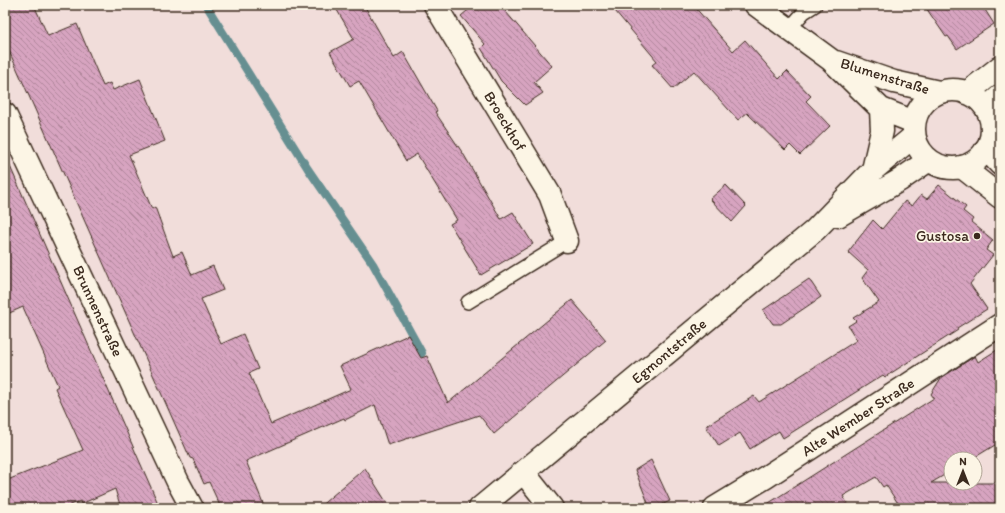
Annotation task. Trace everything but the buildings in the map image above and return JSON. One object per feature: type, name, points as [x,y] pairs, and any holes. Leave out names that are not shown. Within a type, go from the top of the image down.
[{"type":"street","name":"Broeckhof","points":[[435,5],[550,195],[567,241]]},
{"type":"street","name":"Blumenstraße","points":[[756,5],[831,60],[881,109],[914,129]]},
{"type":"street","name":"Blumenstraße","points":[[831,60],[894,82],[938,92]]},
{"type":"street","points":[[967,93],[1000,67]]},
{"type":"street","points":[[953,90],[967,93],[978,99],[993,102],[990,139],[993,157],[976,160],[962,167],[948,167],[935,164],[928,160],[919,149],[914,129],[919,109],[927,99],[938,92],[953,90]]},
{"type":"street","points":[[873,170],[882,131],[881,109]]},
{"type":"street","name":"Brunnenstraße","points":[[5,114],[178,482],[192,508]]},
{"type":"street","name":"Egmontstraße","points":[[480,508],[815,230],[914,129]]},
{"type":"street","name":"Egmontstraße","points":[[815,230],[900,180],[928,160]]},
{"type":"street","points":[[962,167],[1000,197]]},
{"type":"street","name":"Alte Wember Straße","points":[[715,508],[773,473],[1000,325]]},
{"type":"street","points":[[524,473],[552,508]]},
{"type":"lane","points":[[789,29],[804,12],[815,5]]},
{"type":"lane","points":[[468,302],[567,241]]},
{"type":"waterway","points":[[206,5],[308,169],[373,264],[422,353]]},
{"type":"place","name":"Gustosa","points":[[977,236]]}]
